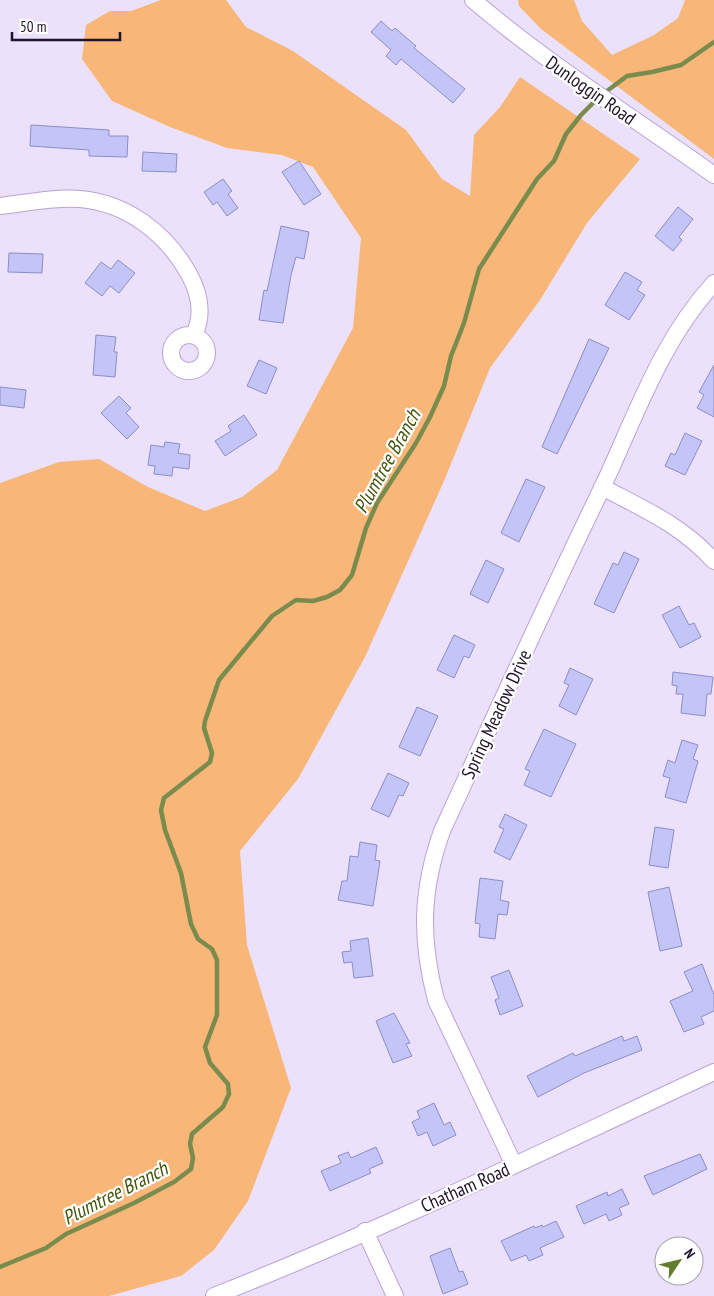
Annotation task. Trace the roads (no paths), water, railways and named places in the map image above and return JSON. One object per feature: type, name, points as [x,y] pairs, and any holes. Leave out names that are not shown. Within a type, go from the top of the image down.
[{"type":"street","name":"Dunloggin Road","points":[[473,0],[506,29],[590,90],[714,174]]},
{"type":"street","points":[[0,206],[79,199],[106,204],[132,214],[154,229],[171,248],[194,283],[201,310],[200,322],[194,335]]},
{"type":"street","name":"Spring Meadow Drive","points":[[514,1165],[436,1000],[429,972],[425,941],[426,886],[431,860],[442,831],[602,488],[656,366],[696,303],[714,283]]},
{"type":"street","points":[[602,488],[672,523],[699,545],[714,561]]},
{"type":"street","name":"Chatham Road","points":[[214,1296],[264,1277],[514,1165],[714,1072]]},
{"type":"street","points":[[365,1231],[395,1296]]},
{"type":"waterway","name":"Plumtree Branch","points":[[603,94],[627,76],[681,65],[714,42]]},
{"type":"waterway","name":"Plumtree Branch","points":[[0,1267],[46,1248],[66,1234],[134,1203],[174,1182],[191,1169],[193,1158],[190,1144],[192,1134],[223,1107],[229,1094],[228,1084],[210,1063],[205,1047],[217,1015],[217,960],[212,949],[198,939],[191,924],[181,873],[165,830],[161,810],[164,798],[210,762],[212,753],[204,728],[219,680],[272,616],[296,600],[313,601],[327,597],[340,590],[352,575],[366,528],[377,503],[416,443],[444,386],[451,356],[464,323],[479,269],[537,179],[554,161],[566,134],[597,99]]}]
